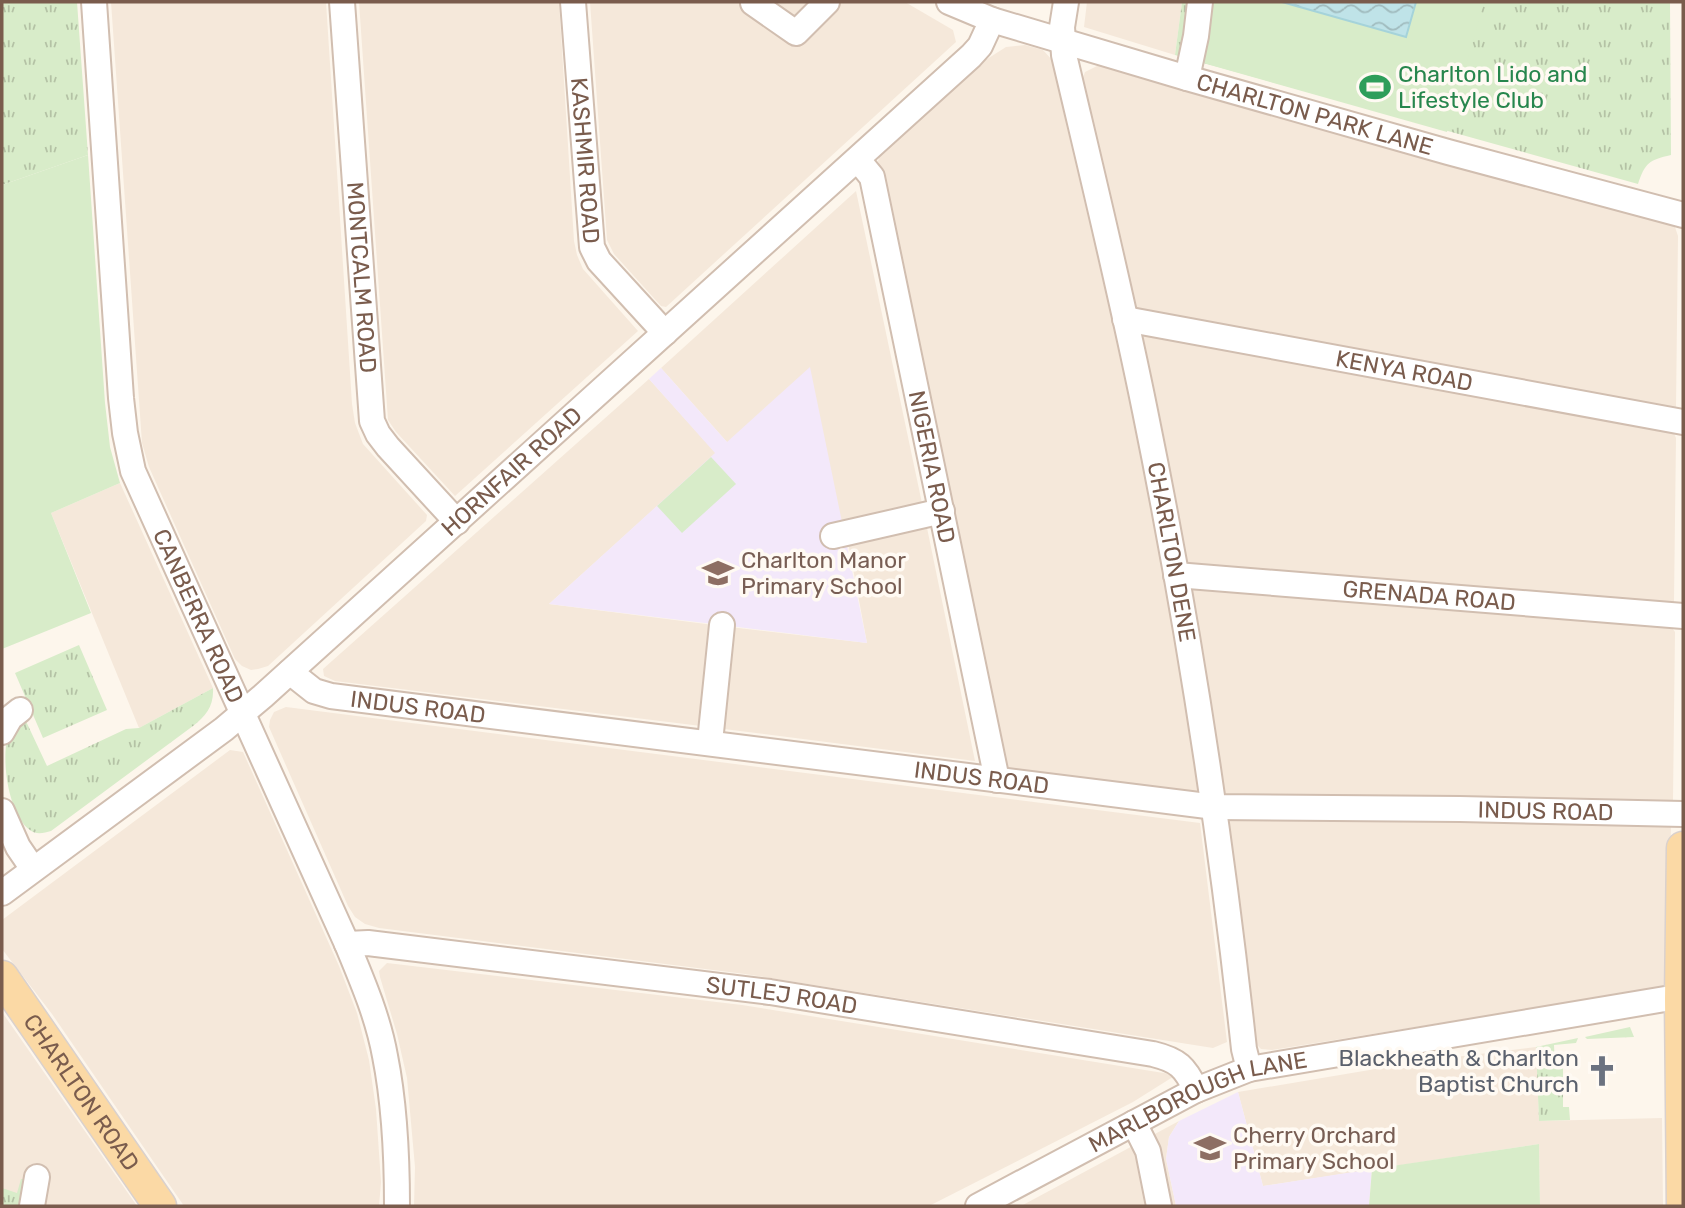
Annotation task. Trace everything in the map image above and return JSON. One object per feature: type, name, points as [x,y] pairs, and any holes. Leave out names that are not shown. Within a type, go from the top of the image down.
[{"type":"main road","points":[[1683,848],[1683,1206]]},
{"type":"main road","name":"CHARLTON ROAD","points":[[2,977],[160,1206]]},
{"type":"street","name":"CANBERRA ROAD","points":[[94,2],[125,433],[133,471],[368,996],[385,1054],[394,1112],[397,1206]]},
{"type":"street","name":"MONTCALM ROAD","points":[[342,2],[372,421],[388,447],[457,522]]},
{"type":"street","name":"KASHMIR ROAD","points":[[573,2],[592,247],[600,261],[665,333]]},
{"type":"street","points":[[753,3],[796,33],[827,2]]},
{"type":"street","name":"CHARLTON PARK LANE","points":[[949,2],[992,20],[1187,78],[1447,152],[1683,215]]},
{"type":"street","name":"CHARLTON DENE","points":[[1066,2],[1062,27],[1064,55],[1125,319],[1176,575],[1228,899],[1244,1049],[1249,1069]]},
{"type":"street","points":[[1187,78],[1200,2]]},
{"type":"street","name":"HORNFAIR ROAD","points":[[2,892],[243,713],[290,672],[971,56],[980,46],[992,20]]},
{"type":"street","name":"NIGERIA ROAD","points":[[858,160],[872,177],[997,780]]},
{"type":"street","name":"KENYA ROAD","points":[[1125,319],[1683,422]]},
{"type":"street","points":[[832,536],[942,511]]},
{"type":"street","name":"GRENADA ROAD","points":[[1176,575],[1683,616]]},
{"type":"street","points":[[710,742],[722,625]]},
{"type":"street","name":"INDUS ROAD","points":[[290,672],[314,691],[331,696],[1214,807],[1683,814]]},
{"type":"street","points":[[2,732],[10,718],[20,710]]},
{"type":"street","points":[[2,811],[18,847],[33,869]]},
{"type":"street","name":"SUTLEJ ROAD","points":[[347,944],[368,943],[770,992],[1153,1054],[1170,1058],[1186,1070],[1196,1090]]},
{"type":"street","name":"MARLBOROUGH LANE","points":[[978,1206],[1196,1090],[1249,1069],[1665,999],[1681,999]]},
{"type":"street","points":[[1134,1123],[1148,1151],[1159,1206]]},
{"type":"street","points":[[32,1206],[37,1177]]},
{"type":"shaded area","points":[[111,2],[326,2],[355,423],[363,444],[427,515],[426,521],[268,666],[258,669],[251,670],[235,659],[149,467],[142,443]]},
{"type":"shaded area","points":[[359,2],[559,2],[577,255],[583,269],[638,331],[455,496],[388,420]]},
{"type":"shaded area","points":[[590,2],[905,2],[953,30],[956,42],[666,307],[661,306],[614,254],[607,240]]},
{"type":"shaded area","points":[[1087,2],[1182,2],[1175,55],[1084,27]]},
{"type":"shaded area","points":[[1025,45],[1043,50],[1053,61],[1100,241],[1175,620],[1200,793],[1005,768],[878,161],[880,155],[984,61],[1006,47]]},
{"type":"shaded area","points":[[1103,65],[1675,227],[1678,236],[1676,408],[1673,410],[1134,308],[1081,83],[1085,72]]},
{"type":"shaded area","points":[[856,191],[923,508],[844,525],[727,442],[661,368]]},
{"type":"shaded area","points":[[1145,334],[1673,431],[1676,438],[1674,602],[1670,605],[1187,565],[1141,337]]},
{"type":"shaded area","name":"Charlton Manor Primary School","points":[[810,367],[867,643],[549,604],[715,453],[649,379],[661,368],[727,442]]},
{"type":"shaded area","points":[[649,379],[716,453],[549,604],[714,625],[701,726],[335,681],[324,676],[323,669]]},
{"type":"shaded area","points":[[120,483],[213,688],[139,728],[51,513]]},
{"type":"shaded area","points":[[926,523],[975,761],[716,728],[730,627],[867,643],[848,542]]},
{"type":"shaded area","points":[[1192,587],[1670,625],[1675,632],[1673,800],[1670,803],[1638,803],[1635,799],[1224,798],[1190,589]]},
{"type":"shaded area","points":[[286,707],[1200,823],[1227,1042],[1213,1048],[745,974],[379,928],[365,924],[355,917],[348,906],[269,727],[274,712]]},
{"type":"shaded area","points":[[230,750],[243,752],[339,966],[357,1013],[369,1060],[376,1109],[381,1182],[379,1206],[184,1206],[52,1014],[2,949],[2,920]]},
{"type":"shaded area","points":[[1228,814],[1671,824],[1668,984],[1660,988],[1272,1050],[1261,1049],[1253,1041],[1226,820]]},
{"type":"shaded area","points":[[387,963],[742,1005],[1176,1075],[1133,1102],[929,1206],[414,1206],[415,1167],[407,1078],[379,971]]},
{"type":"shaded area","points":[[2,1012],[137,1206],[2,1206]]},
{"type":"shaded area","points":[[1536,1047],[1539,1121],[1662,1118],[1663,1206],[1540,1206],[1539,1144],[1263,1186],[1238,1092],[1423,1061]]},
{"type":"shaded area","name":"Cherry Orchard Primary School","points":[[1238,1092],[1263,1186],[1372,1169],[1369,1206],[1176,1206],[1166,1159],[1169,1137],[1179,1121]]},
{"type":"shaded area","points":[[1179,1121],[1169,1137],[1166,1159],[1176,1206],[1021,1206]]},
{"type":"green space","points":[[2,2],[77,2],[88,155],[2,185]]},
{"type":"green space","points":[[1182,2],[1670,2],[1671,155],[1649,163],[1638,184],[1175,55]]},
{"type":"green space","name":"Charlton Lido and Lifestyle Club","points":[[1203,2],[1484,2],[1447,132],[1196,61]]},
{"type":"green space","points":[[88,155],[105,403],[110,447],[120,483],[51,513],[91,613],[2,649],[2,185]]},
{"type":"green space","points":[[711,457],[736,484],[682,533],[657,506]]},
{"type":"green space","points":[[79,645],[107,710],[43,738],[15,673]]},
{"type":"green space","points":[[213,688],[211,705],[198,722],[51,831],[35,833],[22,822],[11,799],[5,756],[9,733],[24,717],[47,766],[126,729],[139,728]]},
{"type":"green space","points":[[1630,1027],[1634,1037],[1585,1037]]},
{"type":"green space","points":[[1578,1038],[1576,1043],[1554,1045],[1555,1067],[1563,1068],[1563,1107],[1569,1107],[1570,1120],[1539,1121],[1536,1047]]},
{"type":"green space","points":[[1539,1144],[1540,1206],[1369,1206],[1372,1169]]},
{"type":"green space","points":[[21,1179],[24,1179],[27,1206],[2,1206],[2,1188],[17,1193]]},
{"type":"water","points":[[1282,2],[1416,2],[1406,37]]},
{"type":"place","name":"Charlton Lido and Lifestyle Club","points":[[1375,87]]},
{"type":"place","name":"Charlton Manor Primary School","points":[[718,573]]},
{"type":"place","name":"Blackheath & Charlton Baptist Church","points":[[1602,1071]]},
{"type":"place","name":"Cherry Orchard Primary School","points":[[1210,1148]]}]
